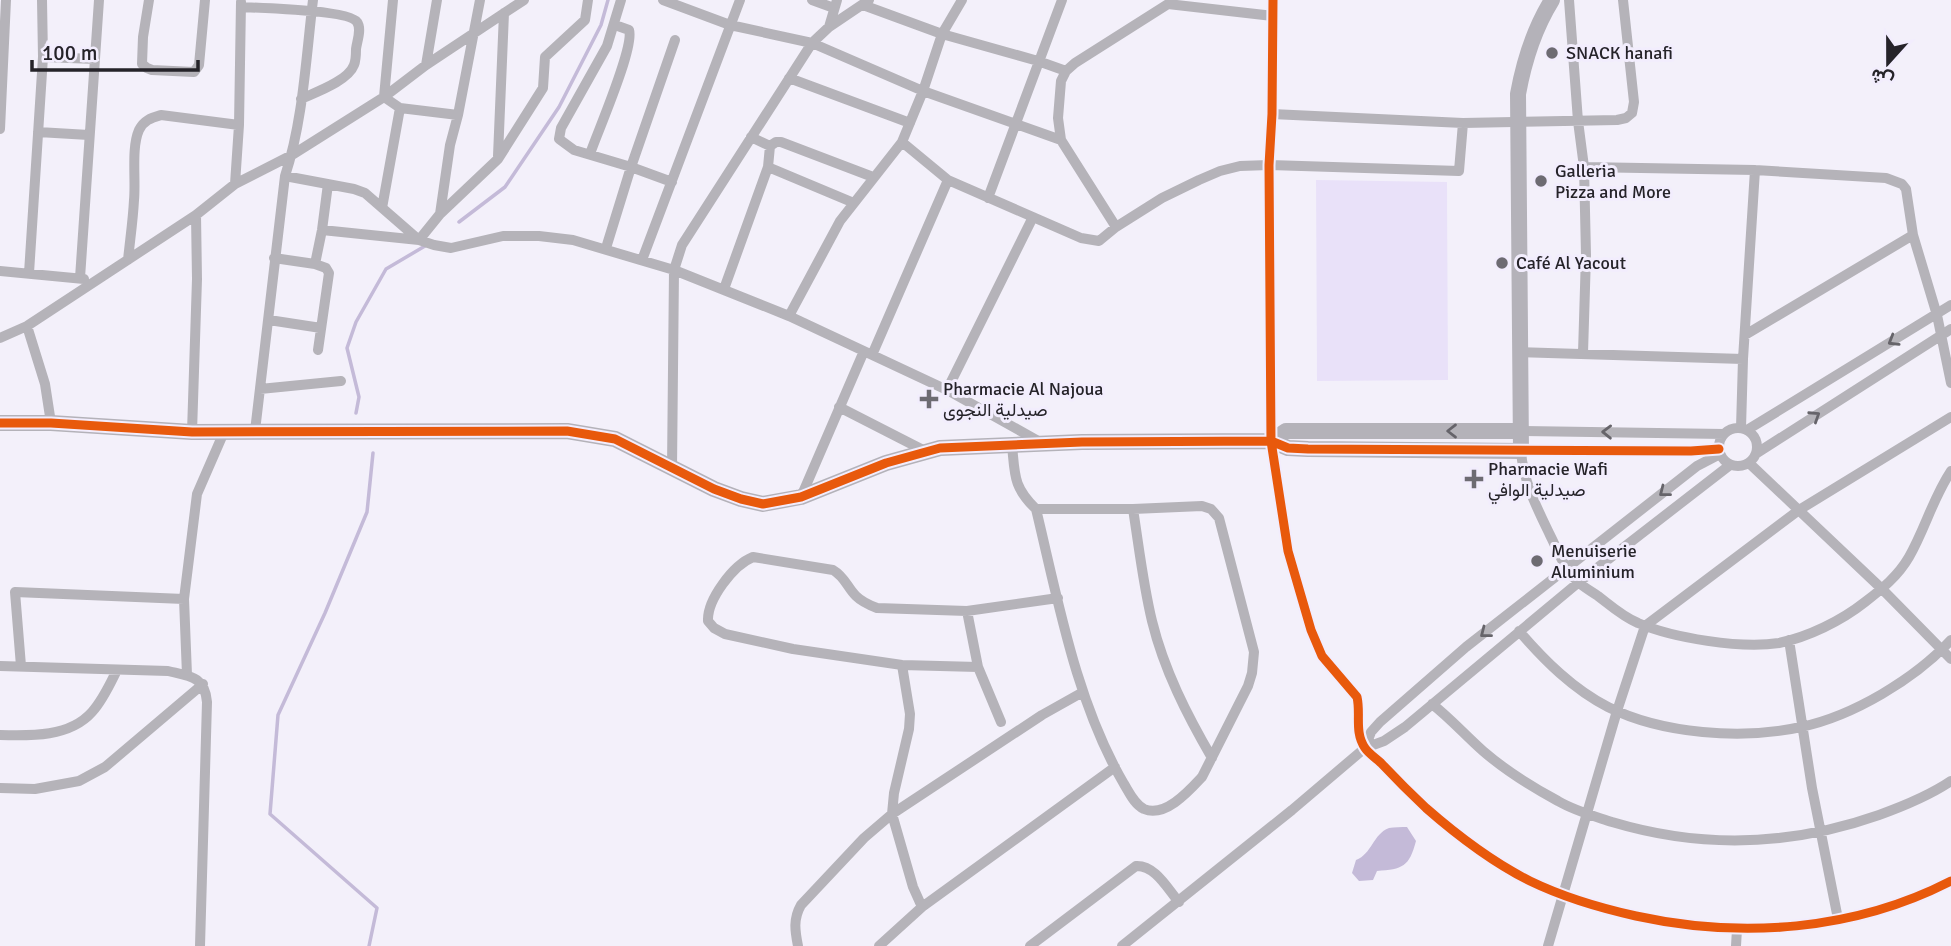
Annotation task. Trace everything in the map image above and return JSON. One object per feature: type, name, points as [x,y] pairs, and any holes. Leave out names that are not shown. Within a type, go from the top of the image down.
[{"type":"street","points":[[0,129],[6,0]]},
{"type":"street","points":[[29,273],[43,57],[42,0]]},
{"type":"street","points":[[80,278],[99,0]]},
{"type":"street","points":[[149,0],[142,64],[152,70],[194,72],[199,65],[205,0]]},
{"type":"street","points":[[384,97],[393,0]]},
{"type":"street","points":[[426,65],[437,0]]},
{"type":"street","points":[[440,214],[450,145],[480,0]]},
{"type":"street","points":[[0,338],[27,326],[128,260],[196,215],[234,184],[292,155],[384,97],[426,65],[524,0]]},
{"type":"street","points":[[419,240],[440,214],[498,159],[543,88],[545,57],[585,20],[588,0]]},
{"type":"street","points":[[621,0],[607,46],[559,134],[559,139],[575,150],[672,182]]},
{"type":"street","points":[[663,0],[730,25],[812,43],[923,91],[1061,140]]},
{"type":"street","points":[[642,260],[740,0]]},
{"type":"street","points":[[812,0],[836,4],[829,27]]},
{"type":"street","points":[[789,316],[828,241],[854,202],[902,142],[942,34],[962,0]]},
{"type":"street","points":[[988,198],[1062,0]]},
{"type":"street","points":[[1273,0],[1269,165],[1271,441],[1283,527],[1300,595],[1322,656],[1357,697],[1358,729],[1365,748],[1402,787],[1497,863],[1563,895],[1641,917],[1707,928],[1796,927],[1902,902],[1951,881]]},
{"type":"street","points":[[1552,0],[1542,15],[1529,48],[1518,94],[1520,431],[1526,482],[1566,568],[1578,582],[1626,617],[1645,626],[1685,636],[1742,644],[1789,640],[1819,629],[1863,604],[1895,576],[1909,556],[1931,506],[1951,471]]},
{"type":"street","points":[[1570,0],[1578,121],[1584,167],[1586,255],[1583,353]]},
{"type":"street","points":[[1272,114],[1463,123],[1626,118],[1632,113],[1634,102],[1623,0]]},
{"type":"street","points":[[672,468],[674,270],[682,245],[812,43],[829,27],[866,2],[942,34],[1066,71]]},
{"type":"street","points":[[1116,227],[1061,140],[1058,118],[1061,81],[1066,71],[1167,2],[1191,3],[1273,16]]},
{"type":"street","points":[[234,184],[239,125],[241,4],[313,6],[356,20],[359,27],[354,65],[348,74],[301,99]]},
{"type":"street","points":[[255,431],[285,176],[292,155],[313,6]]},
{"type":"street","points":[[498,159],[505,13]]},
{"type":"street","points":[[590,154],[631,36],[629,30],[615,25]]},
{"type":"street","points":[[606,248],[675,40]]},
{"type":"street","points":[[43,57],[95,59]]},
{"type":"street","points":[[789,78],[910,123]]},
{"type":"street","points":[[384,97],[400,108],[458,115]]},
{"type":"street","points":[[382,208],[400,108]]},
{"type":"street","points":[[128,260],[135,199],[136,141],[143,123],[149,118],[161,116],[239,125]]},
{"type":"street","points":[[902,142],[948,180],[1081,238],[1100,241],[1116,227],[1162,198],[1220,171],[1240,166],[1460,172],[1463,123]]},
{"type":"street","points":[[38,132],[89,135]]},
{"type":"street","points":[[751,137],[770,146],[780,142],[873,177]]},
{"type":"street","points":[[724,289],[768,167],[770,146]]},
{"type":"street","points":[[768,167],[854,202]]},
{"type":"street","points":[[1584,167],[1755,170],[1886,178],[1902,184],[1906,189],[1913,235],[1937,314],[1946,332],[1951,383]]},
{"type":"street","points":[[1755,170],[1743,359],[1744,429],[1756,440],[1757,453]]},
{"type":"street","points":[[285,176],[354,188],[365,193],[419,240]]},
{"type":"street","points":[[802,497],[839,407],[868,353],[948,180]]},
{"type":"street","points":[[315,264],[328,184]]},
{"type":"street","points":[[192,432],[197,292],[196,215]]},
{"type":"street","points":[[947,390],[1033,217]]},
{"type":"street","points":[[322,230],[419,240],[451,248],[503,236],[540,236],[606,248],[674,270],[789,316],[947,390],[1042,443]]},
{"type":"street","points":[[1745,335],[1913,235]]},
{"type":"street","points":[[274,258],[315,264],[326,268],[329,273],[318,350]]},
{"type":"street","points":[[0,271],[96,280]]},
{"type":"street","points":[[1730,465],[1719,452],[1719,444],[1729,430],[1744,429],[1951,305]]},
{"type":"street","points":[[269,320],[321,328]]},
{"type":"street","points":[[27,326],[45,384],[51,423]]},
{"type":"street","points":[[1122,946],[1365,748],[1394,734],[1578,582],[1730,465],[1743,466],[1749,463],[1757,453],[1946,332]]},
{"type":"street","points":[[1519,352],[1743,359]]},
{"type":"street","points":[[260,389],[341,381]]},
{"type":"street","points":[[839,407],[927,452]]},
{"type":"street","points":[[1548,946],[1617,711],[1645,626],[1800,510],[1951,417]]},
{"type":"street","points":[[0,423],[51,423],[192,432],[567,431],[614,439],[714,489],[763,504],[802,497],[886,463],[940,448],[1012,444],[1271,441],[1288,448],[1308,449],[1719,452]]},
{"type":"street","points":[[1271,441],[1286,431],[1724,434]]},
{"type":"street","points":[[187,676],[184,599],[197,494],[224,432]]},
{"type":"street","points":[[1012,444],[1018,489],[1036,509],[1083,692],[1115,767],[1135,801],[1142,808],[1152,811],[1161,809],[1191,789],[1202,777],[1248,686],[1254,662],[1254,652],[1219,518],[1211,509],[1202,506],[1036,509]]},
{"type":"street","points":[[1691,451],[1697,466]]},
{"type":"street","points":[[1365,748],[1371,732],[1466,647],[1697,466],[1719,452]]},
{"type":"street","points":[[1749,463],[1882,589],[1951,659]]},
{"type":"street","points":[[1133,509],[1145,587],[1160,646],[1177,691],[1212,758]]},
{"type":"street","points":[[978,667],[902,664],[793,649],[725,634],[708,621],[708,613],[714,597],[726,581],[753,557],[833,570],[841,574],[864,603],[877,608],[967,611],[1058,598]]},
{"type":"street","points":[[22,666],[15,592],[184,599]]},
{"type":"street","points":[[967,611],[978,667],[1001,722]]},
{"type":"street","points":[[1519,631],[1538,653],[1594,699],[1653,724],[1704,732],[1764,732],[1802,727],[1827,719],[1908,678],[1951,640]]},
{"type":"street","points":[[1789,640],[1802,727],[1838,919]]},
{"type":"street","points":[[902,664],[910,714],[892,814],[913,887],[922,907]]},
{"type":"street","points":[[0,666],[168,671],[193,677],[203,684],[207,702],[200,946]]},
{"type":"street","points":[[0,735],[27,736],[55,732],[79,723],[92,712],[117,670]]},
{"type":"street","points":[[0,789],[35,789],[79,781],[105,767],[203,684]]},
{"type":"street","points":[[798,946],[794,922],[796,913],[864,838],[892,814],[1042,715],[1083,692]]},
{"type":"street","points":[[1432,704],[1485,752],[1523,781],[1559,802],[1588,814],[1640,829],[1701,839],[1763,840],[1821,832],[1898,808],[1940,789],[1951,781]]},
{"type":"street","points":[[879,946],[922,907],[1115,767]]},
{"type":"street","points":[[1030,946],[1136,866],[1145,866],[1153,871],[1179,902]]},
{"type":"street","points":[[1736,946],[1737,929]]},
{"type":"shaded area","points":[[1316,180],[1447,182],[1448,380],[1317,381]]},
{"type":"shaded area","points":[[1407,827],[1416,841],[1411,856],[1404,865],[1377,871],[1373,880],[1359,881],[1352,873],[1356,860],[1366,853],[1384,831]]},
{"type":"waterway","points":[[459,222],[505,187],[559,107],[601,25],[608,0]]},
{"type":"waterway","points":[[356,413],[359,397],[347,348],[356,322],[386,269],[425,246]]},
{"type":"waterway","points":[[369,946],[377,908],[270,814],[278,715],[367,512],[373,453]]},
{"type":"cycle path","points":[[1273,0],[1269,165],[1271,441],[1288,551],[1311,630],[1322,656],[1357,697],[1360,736],[1367,750],[1438,818],[1502,866],[1555,892],[1636,916],[1716,927],[1796,926],[1876,911],[1951,881]]},
{"type":"cycle path","points":[[0,423],[51,423],[192,432],[567,431],[615,439],[714,489],[763,504],[801,497],[886,463],[940,448],[1082,442],[1271,441],[1288,448],[1308,449],[1719,449]]},
{"type":"place","name":"SNACK hanafi","points":[[1552,53]]},
{"type":"place","name":"Galleria Pizza and More","points":[[1541,181]]},
{"type":"place","name":"Café Al Yacout","points":[[1502,263]]},
{"type":"place","name":"Pharmacie Al Najoua صيدلية النجوى","points":[[929,399]]},
{"type":"place","name":"Pharmacie Wafi صيدلية الوافي","points":[[1474,479]]},
{"type":"place","name":"Menuiserie Aluminium","points":[[1537,561]]}]
